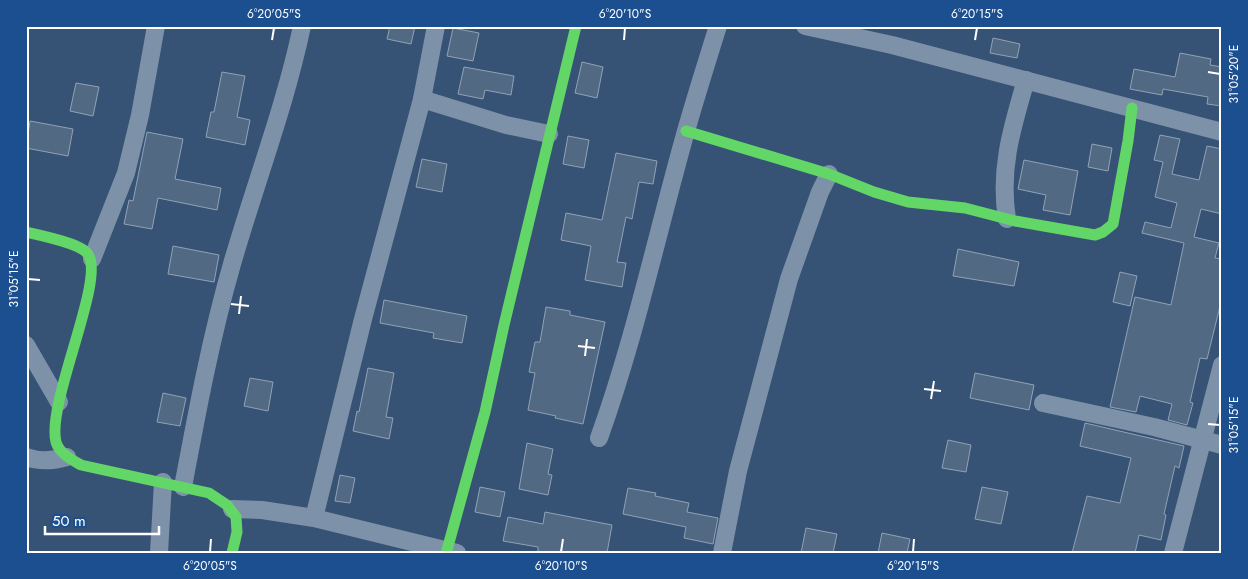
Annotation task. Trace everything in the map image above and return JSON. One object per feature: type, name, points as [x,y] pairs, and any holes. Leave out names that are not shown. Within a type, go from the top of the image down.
[{"type":"street","points":[[156,26],[140,115],[126,173],[92,259],[90,284],[59,402],[54,431],[57,444],[67,457],[81,465],[209,493],[226,503],[236,517],[238,530],[232,553]]},
{"type":"street","points":[[183,487],[208,361],[232,263],[272,137],[302,26]]},
{"type":"street","points":[[314,518],[363,319],[422,99],[436,26]]},
{"type":"street","points":[[232,509],[262,510],[314,518],[452,551],[576,26]]},
{"type":"street","points":[[599,438],[612,402],[686,131],[718,26]]},
{"type":"street","points":[[805,26],[892,45],[1222,132]]},
{"type":"street","points":[[1007,219],[1004,199],[1004,170],[1011,129],[1026,80]]},
{"type":"street","points":[[422,99],[506,125],[549,134]]},
{"type":"street","points":[[686,131],[829,174],[874,192],[908,202],[965,208],[1007,219],[1091,235],[1100,235],[1107,231],[1112,224],[1128,141],[1132,108]]},
{"type":"street","points":[[722,553],[738,471],[789,279],[820,192],[829,174]]},
{"type":"street","points":[[26,232],[61,241],[88,253],[92,259]]},
{"type":"street","points":[[28,355],[59,402]]},
{"type":"street","points":[[1173,553],[1222,365]]},
{"type":"street","points":[[1043,403],[1204,439],[1222,445]]},
{"type":"street","points":[[26,457],[51,461],[67,457]]},
{"type":"street","points":[[159,553],[164,482]]},
{"type":"building","points":[[390,26],[415,26],[411,44],[387,39]]},
{"type":"building","points":[[453,28],[479,33],[473,61],[447,56]]},
{"type":"building","points":[[993,38],[1020,44],[1017,58],[990,53]]},
{"type":"building","points":[[1180,53],[1211,59],[1210,65],[1222,67],[1222,106],[1207,104],[1208,97],[1163,89],[1162,95],[1130,89],[1134,69],[1175,77]]},
{"type":"building","points":[[582,62],[603,67],[597,98],[575,93]]},
{"type":"building","points":[[464,67],[514,76],[511,95],[485,90],[483,99],[458,94]]},
{"type":"building","points":[[222,72],[245,76],[237,117],[250,120],[245,145],[206,137],[211,112],[214,112]]},
{"type":"building","points":[[76,83],[99,87],[93,116],[70,111]]},
{"type":"building","points":[[30,121],[73,129],[68,156],[26,148]]},
{"type":"building","points":[[147,132],[183,139],[175,179],[221,188],[217,210],[158,198],[152,229],[124,224],[129,200],[133,201]]},
{"type":"building","points":[[1160,135],[1180,139],[1172,174],[1199,180],[1207,146],[1222,149],[1222,214],[1201,209],[1194,237],[1219,243],[1215,258],[1222,259],[1222,298],[1207,359],[1200,358],[1190,402],[1193,403],[1187,425],[1168,420],[1172,404],[1140,396],[1136,412],[1110,407],[1135,297],[1171,305],[1184,243],[1142,233],[1145,222],[1171,228],[1177,203],[1155,197],[1163,162],[1154,160]]},
{"type":"building","points":[[568,136],[589,140],[584,168],[563,164]]},
{"type":"building","points":[[1092,144],[1112,148],[1108,171],[1088,167]]},
{"type":"building","points":[[616,153],[657,161],[653,184],[639,182],[632,219],[626,217],[617,262],[626,263],[622,287],[585,280],[591,246],[561,240],[566,213],[602,220]]},
{"type":"building","points":[[422,159],[447,164],[442,192],[416,187]]},
{"type":"building","points":[[1024,160],[1078,171],[1070,215],[1043,210],[1046,195],[1018,189]]},
{"type":"building","points":[[173,246],[219,255],[214,282],[168,274]]},
{"type":"building","points":[[958,249],[1019,262],[1014,286],[953,276]]},
{"type":"building","points":[[1120,272],[1137,276],[1130,306],[1113,302]]},
{"type":"building","points":[[384,300],[467,316],[462,343],[433,338],[434,333],[380,323]]},
{"type":"building","points":[[546,307],[570,311],[570,315],[605,322],[583,424],[528,410],[535,373],[529,372],[535,342],[540,342]]},
{"type":"building","points":[[368,368],[394,373],[386,417],[393,418],[389,439],[353,431]]},
{"type":"building","points":[[975,373],[1034,385],[1029,410],[970,398]]},
{"type":"building","points":[[250,378],[273,382],[268,411],[244,406]]},
{"type":"building","points":[[163,393],[186,398],[180,426],[157,422]]},
{"type":"building","points":[[1085,423],[1184,446],[1179,468],[1175,466],[1164,514],[1166,515],[1161,540],[1139,535],[1135,553],[1072,553],[1087,496],[1120,503],[1131,458],[1080,446]]},
{"type":"building","points":[[948,440],[971,445],[966,472],[942,468]]},
{"type":"building","points":[[527,443],[553,449],[548,474],[552,475],[548,495],[519,489]]},
{"type":"building","points":[[340,475],[355,478],[350,503],[335,501]]},
{"type":"building","points":[[480,487],[505,492],[500,517],[475,512]]},
{"type":"building","points":[[982,487],[1008,492],[1001,524],[975,519]]},
{"type":"building","points":[[628,488],[656,493],[655,496],[689,503],[687,512],[718,518],[713,544],[684,538],[686,527],[623,514]]},
{"type":"building","points":[[545,512],[612,525],[607,553],[545,553],[538,551],[538,547],[503,541],[508,517],[543,524]]},
{"type":"building","points":[[806,528],[837,534],[833,553],[801,553]]},
{"type":"building","points":[[882,533],[910,539],[907,553],[878,553]]},
{"type":"traffic: fast","points":[[447,550],[485,412],[576,26]]},
{"type":"traffic: fast","points":[[686,131],[829,174],[874,192],[908,202],[965,208],[1015,221],[1095,235],[1103,232],[1113,224],[1132,108]]},
{"type":"traffic: fast","points":[[26,232],[83,249],[87,253],[91,266],[90,286],[55,423],[56,442],[60,450],[81,465],[209,493],[227,505],[236,517],[237,532],[232,553]]}]
